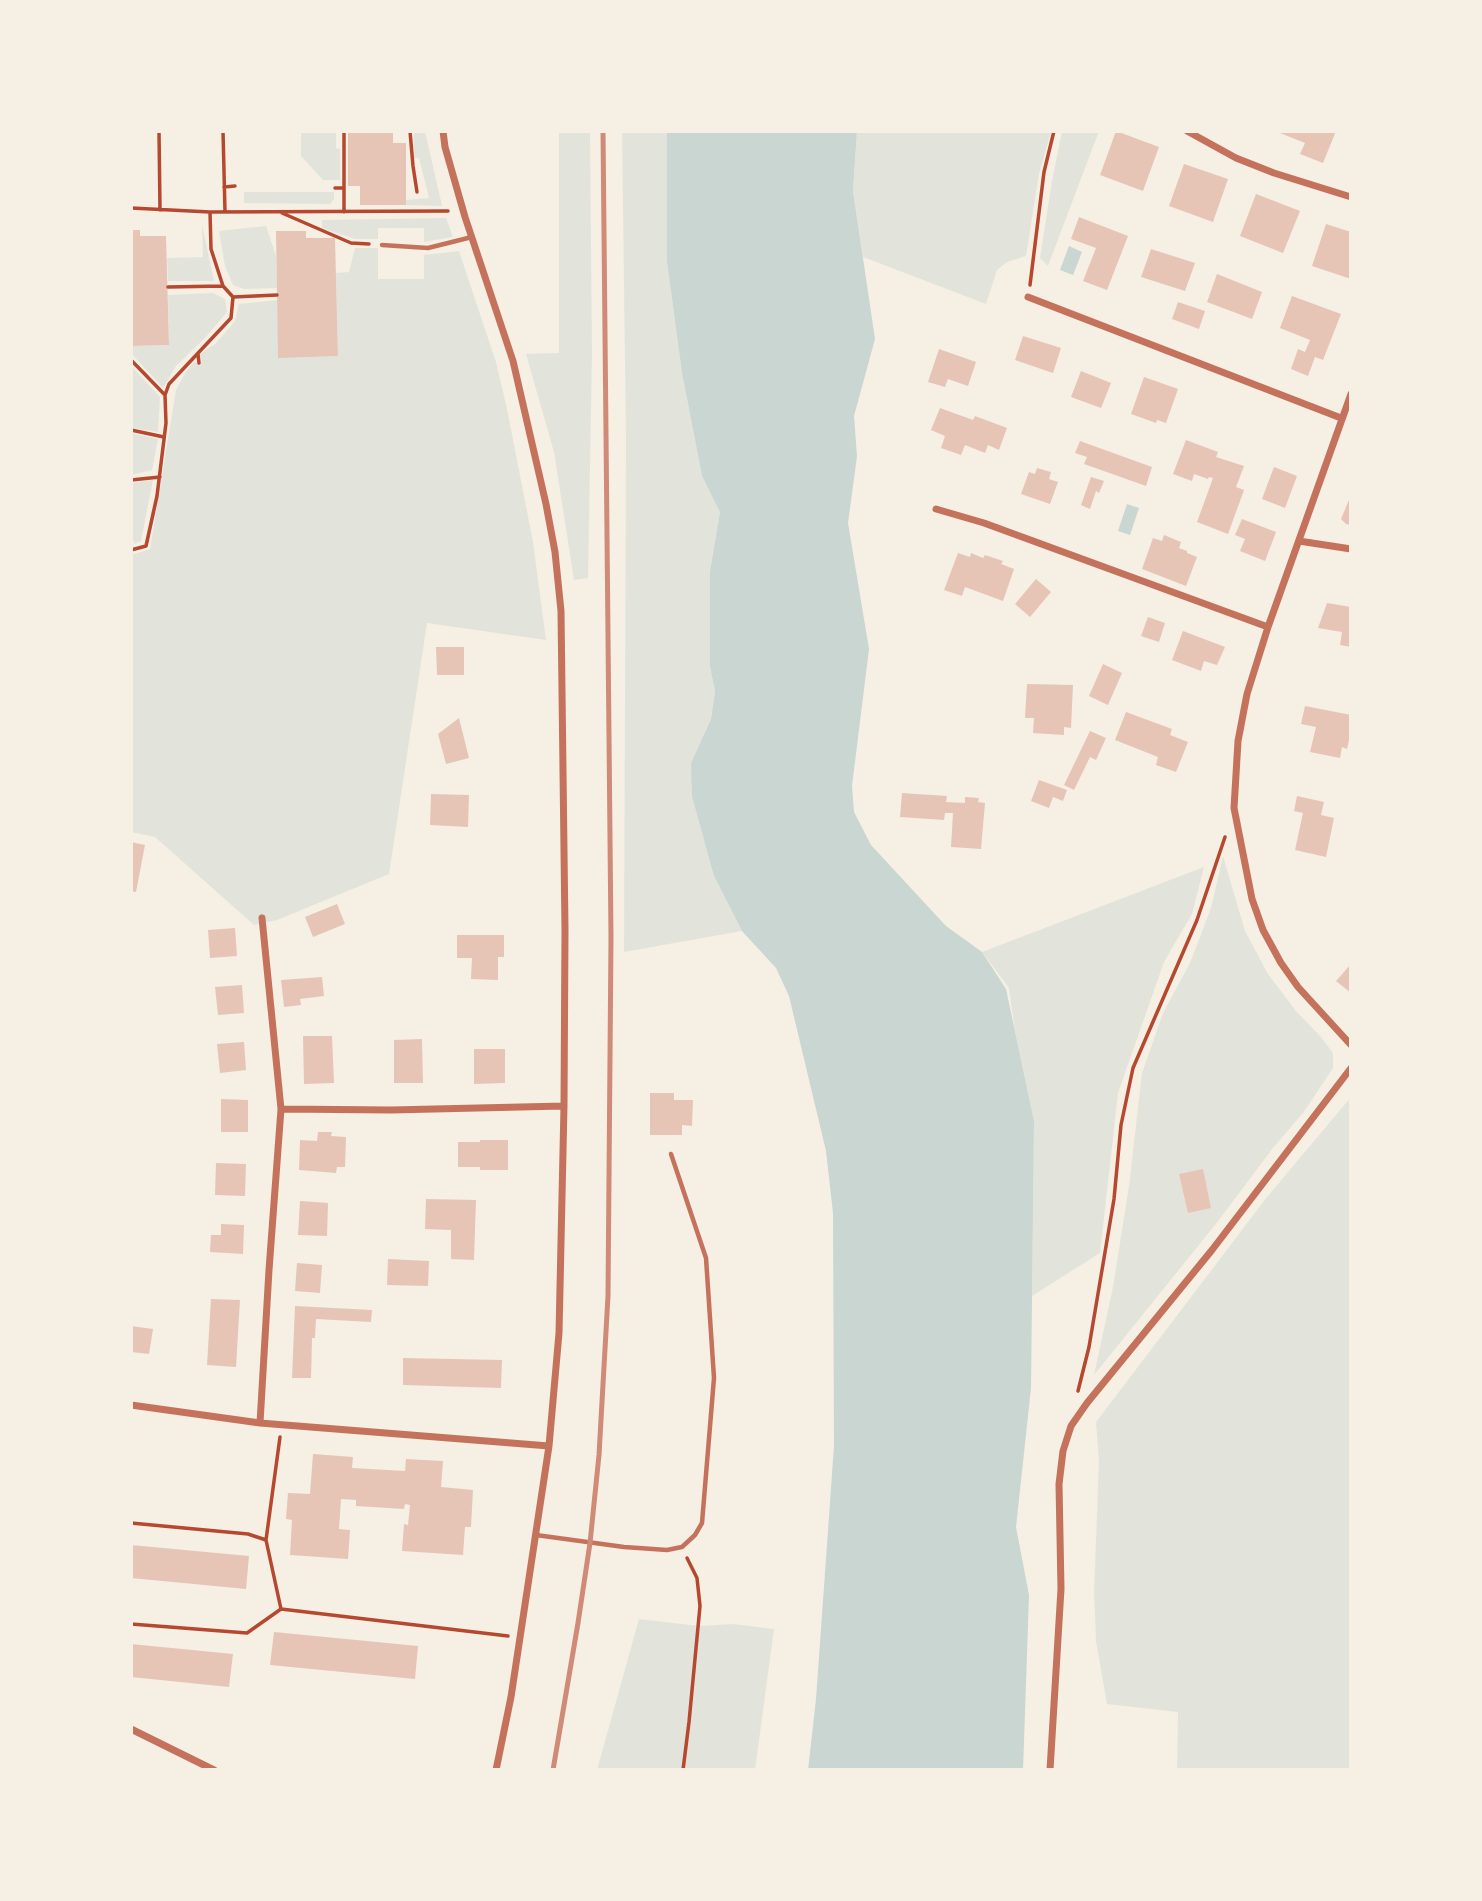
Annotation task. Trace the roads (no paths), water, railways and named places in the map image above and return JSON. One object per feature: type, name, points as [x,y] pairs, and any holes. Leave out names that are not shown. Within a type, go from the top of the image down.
[{"type":"street","points":[[443,131],[445,147],[472,237],[516,374],[546,504],[561,611],[565,1106],[559,1334],[549,1446],[496,1770]]},
{"type":"street","points":[[1187,131],[1237,158],[1274,173],[1351,197]]},
{"type":"street","points":[[1028,297],[1342,418]]},
{"type":"street","points":[[1351,394],[1268,627],[1247,694],[1238,741],[1234,808],[1252,899],[1264,930],[1281,963],[1319,1012],[1351,1045]]},
{"type":"street","points":[[936,509],[985,523],[1268,627]]},
{"type":"street","points":[[1299,541],[1351,550]]},
{"type":"street","points":[[260,1423],[281,1109],[262,918]]},
{"type":"street","points":[[1050,1770],[1061,1589],[1059,1484],[1063,1451],[1071,1426],[1212,1250],[1351,1068]]},
{"type":"street","points":[[281,1109],[391,1110],[565,1106]]},
{"type":"street","points":[[131,1405],[260,1423],[549,1446]]},
{"type":"street","points":[[131,1729],[214,1770]]},
{"type":"lane","points":[[382,245],[428,248],[472,237]]},
{"type":"lane","points":[[535,1535],[624,1548],[667,1550],[682,1546],[695,1535],[702,1523],[714,1378],[706,1258],[671,1154]]},
{"type":"railway","points":[[553,1770],[590,1543],[599,1455],[608,1296],[611,938],[603,131]]}]
